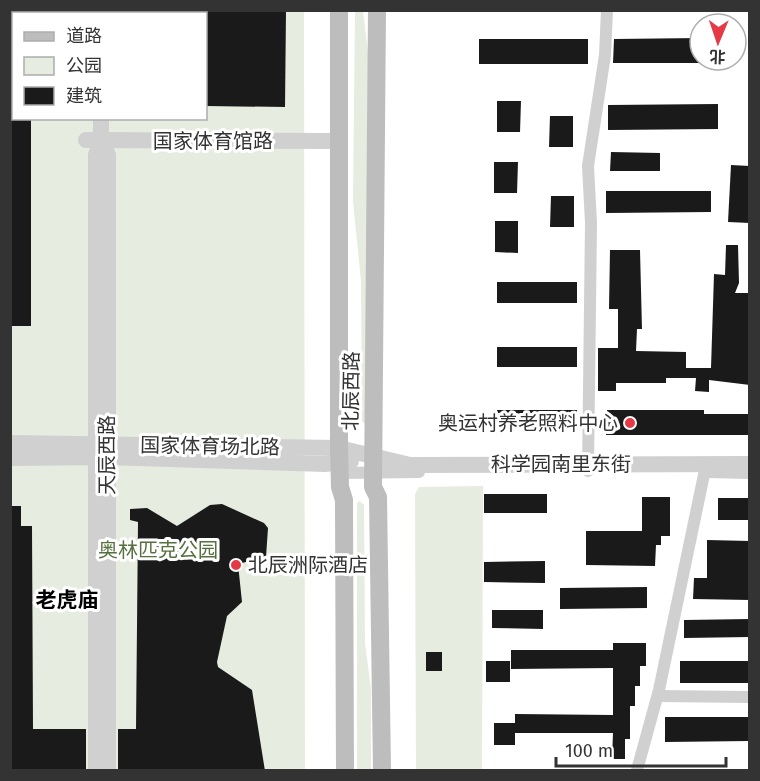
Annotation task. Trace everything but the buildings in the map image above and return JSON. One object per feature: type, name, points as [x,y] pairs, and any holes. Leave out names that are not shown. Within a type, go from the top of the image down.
[{"type":"main road","name":"北辰西路","points":[[339,10],[339,460],[340,487],[344,500],[345,771]]},
{"type":"main road","name":"北辰西路","points":[[377,10],[373,487],[378,497],[382,771]]},
{"type":"street","points":[[588,464],[591,223],[588,166],[605,56],[607,10]]},
{"type":"street","name":"天辰西路","points":[[96,771],[108,155],[94,140],[100,120]]},
{"type":"street","name":"国家体育馆路","points":[[94,140],[339,141]]},
{"type":"street","name":"国家体育场北路","points":[[10,443],[101,450],[339,460],[373,465]]},
{"type":"street","name":"国家体育场北路","points":[[10,458],[101,450]]},
{"type":"street","name":"国家体育场北路","points":[[10,467],[86,467],[101,450]]},
{"type":"street","name":"天辰西路","points":[[101,450],[108,771]]},
{"type":"street","points":[[706,465],[750,458]]},
{"type":"street","name":"科学园南里东街","points":[[373,465],[750,464]]},
{"type":"street","points":[[706,465],[750,473]]},
{"type":"street","points":[[637,771],[658,696],[706,465]]},
{"type":"street","points":[[658,696],[750,697]]},
{"type":"green space","name":"奥林匹克公园","points":[[10,11],[304,11],[305,770],[11,770]]},
{"type":"green space","points":[[355,11],[363,11],[369,61],[366,425],[362,421],[361,281],[353,201]]},
{"type":"green space","points":[[483,486],[482,770],[416,770],[415,494],[419,487]]},
{"type":"green space","points":[[360,501],[364,505],[365,643],[371,689],[371,770],[357,770],[357,503]]},
{"type":"place","name":"奥运村养老照料中心","points":[[630,423]]},
{"type":"place","name":"北辰洲际酒店","points":[[236,565]]},
{"type":"district","name":"老虎庙","points":[[67,600]]}]
